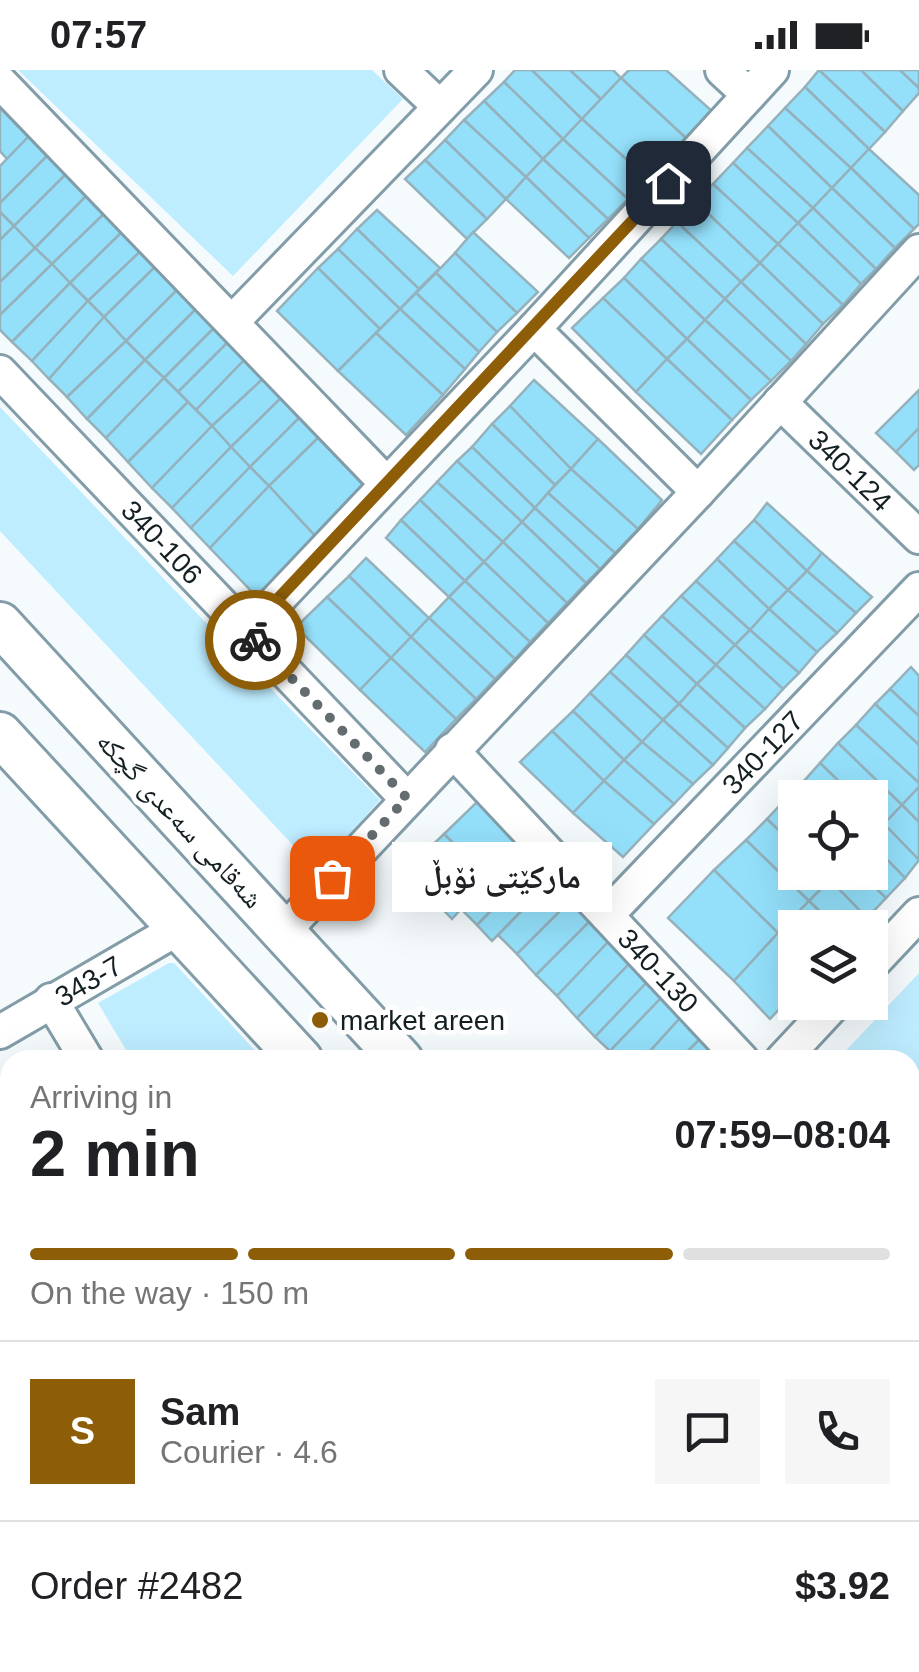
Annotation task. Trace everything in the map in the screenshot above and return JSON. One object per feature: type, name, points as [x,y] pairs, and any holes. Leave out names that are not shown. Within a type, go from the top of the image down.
[{"type":"main road","name":"شەقامی سەعدی گچکە","points":[[0,624],[392,1050]]},
{"type":"main road","points":[[0,734],[292,1050]]},
{"type":"street","points":[[401,70],[440,107]]},
{"type":"street","points":[[232,322],[476,70]]},
{"type":"street","points":[[722,70],[749,95]]},
{"type":"street","points":[[247,632],[772,70]]},
{"type":"street","points":[[0,82],[386,483]]},
{"type":"street","points":[[283,932],[919,251]]},
{"type":"street","points":[[534,329],[698,492]]},
{"type":"street","name":"340-106","points":[[0,372],[407,798]]},
{"type":"street","name":"340-124","points":[[780,402],[919,537]]},
{"type":"street","name":"340-127","points":[[606,915],[919,589]]},
{"type":"street","name":"340-130","points":[[452,750],[733,1050]]},
{"type":"street","points":[[888,947],[919,914]]},
{"type":"street","name":"343-7","points":[[0,1032],[179,928]]},
{"type":"street","points":[[51,1000],[81,1050]]},
{"type":"street","points":[[791,1050],[819,1020]]},
{"type":"shaded area","points":[[18,70],[372,70],[403,99],[233,276]]},
{"type":"shaded area","points":[[0,407],[380,800],[317,871],[0,531]]},
{"type":"shaded area","points":[[174,963],[255,1050],[126,1050],[98,1003]]},
{"type":"shaded area","points":[[919,973],[919,1050],[846,1050],[875,1020],[888,1020],[888,1006]]},
{"type":"building","points":[[515,70],[532,70],[582,119],[563,139],[504,82]]},
{"type":"building","points":[[532,70],[570,70],[601,99],[582,119]]},
{"type":"building","points":[[570,70],[613,70],[621,78],[601,99]]},
{"type":"building","points":[[629,70],[666,70],[713,112],[687,139],[621,78]]},
{"type":"building","points":[[819,70],[861,70],[903,111],[885,132]]},
{"type":"building","points":[[819,70],[885,132],[869,149],[805,87]]},
{"type":"building","points":[[861,70],[900,70],[919,88],[919,93],[903,111]]},
{"type":"building","points":[[900,70],[919,70],[919,88]]},
{"type":"building","points":[[621,78],[687,139],[648,179],[582,119]]},
{"type":"building","points":[[504,82],[563,139],[543,159],[484,101]]},
{"type":"building","points":[[805,87],[869,149],[851,168],[785,108]]},
{"type":"building","points":[[0,96],[33,132],[7,159],[0,151]]},
{"type":"building","points":[[484,101],[543,159],[526,177],[464,120]]},
{"type":"building","points":[[785,108],[851,168],[832,188],[768,126]]},
{"type":"building","points":[[582,119],[648,179],[628,199],[563,139]]},
{"type":"building","points":[[464,120],[526,177],[506,199],[445,140]]},
{"type":"building","points":[[768,126],[832,188],[813,208],[747,148]]},
{"type":"building","points":[[33,132],[52,151],[0,203],[0,166]]},
{"type":"building","points":[[563,139],[628,199],[608,219],[543,159]]},
{"type":"building","points":[[445,140],[506,199],[487,219],[425,160]]},
{"type":"building","points":[[747,148],[813,208],[798,223],[733,163]]},
{"type":"building","points":[[869,149],[919,195],[919,224],[914,229],[851,168]]},
{"type":"building","points":[[52,151],[70,170],[14,226],[0,212],[0,203]]},
{"type":"building","points":[[543,159],[608,219],[589,238],[526,177]]},
{"type":"building","points":[[425,160],[487,219],[467,239],[405,179]]},
{"type":"building","points":[[733,163],[798,223],[778,244],[713,184]]},
{"type":"building","points":[[851,168],[914,229],[895,248],[832,188]]},
{"type":"building","points":[[70,170],[91,191],[35,248],[14,226]]},
{"type":"building","points":[[526,177],[589,238],[569,258],[506,199]]},
{"type":"building","points":[[713,184],[778,244],[760,263],[696,202]]},
{"type":"building","points":[[832,188],[895,248],[876,269],[813,208]]},
{"type":"building","points":[[91,191],[109,209],[52,264],[35,248]]},
{"type":"building","points":[[696,202],[760,263],[741,282],[677,222]]},
{"type":"building","points":[[813,208],[876,269],[861,284],[798,223]]},
{"type":"building","points":[[109,209],[127,227],[70,283],[52,264]]},
{"type":"building","points":[[377,210],[440,268],[419,289],[357,229]]},
{"type":"building","points":[[0,212],[14,226],[0,240]]},
{"type":"building","points":[[677,222],[741,282],[725,299],[661,239]]},
{"type":"building","points":[[798,223],[861,284],[843,305],[778,244]]},
{"type":"building","points":[[14,226],[35,248],[0,282],[0,240]]},
{"type":"building","points":[[127,227],[146,246],[88,301],[70,283]]},
{"type":"building","points":[[357,229],[419,289],[400,309],[338,249]]},
{"type":"building","points":[[473,232],[538,292],[517,313],[455,253]]},
{"type":"building","points":[[661,239],[725,299],[705,320],[641,259]]},
{"type":"building","points":[[778,244],[843,305],[823,324],[760,263]]},
{"type":"building","points":[[146,246],[161,261],[104,317],[88,301]]},
{"type":"building","points":[[35,248],[52,264],[0,315],[0,282]]},
{"type":"building","points":[[338,249],[400,309],[380,329],[318,268]]},
{"type":"building","points":[[455,253],[517,313],[497,332],[436,273]]},
{"type":"building","points":[[641,259],[705,320],[687,339],[624,278]]},
{"type":"building","points":[[161,261],[183,284],[126,341],[104,317]]},
{"type":"building","points":[[760,263],[823,324],[806,344],[741,282]]},
{"type":"building","points":[[52,264],[70,283],[12,342],[0,330],[0,315]]},
{"type":"building","points":[[318,268],[380,329],[338,371],[277,311]]},
{"type":"building","points":[[436,273],[497,332],[479,352],[416,293]]},
{"type":"building","points":[[624,278],[687,339],[667,359],[603,298]]},
{"type":"building","points":[[741,282],[806,344],[791,361],[725,299]]},
{"type":"building","points":[[70,283],[88,301],[32,361],[12,342]]},
{"type":"building","points":[[183,284],[202,303],[145,360],[126,341]]},
{"type":"building","points":[[416,293],[479,352],[465,369],[400,309]]},
{"type":"building","points":[[603,298],[667,359],[636,392],[572,328]]},
{"type":"building","points":[[725,299],[791,361],[771,381],[705,320]]},
{"type":"building","points":[[88,301],[104,317],[49,379],[32,361]]},
{"type":"building","points":[[202,303],[220,322],[164,378],[145,360]]},
{"type":"building","points":[[400,309],[465,369],[443,395],[376,333]]},
{"type":"building","points":[[104,317],[126,341],[67,397],[49,379]]},
{"type":"building","points":[[705,320],[771,381],[751,400],[687,339]]},
{"type":"building","points":[[220,322],[234,336],[178,392],[164,378]]},
{"type":"building","points":[[376,333],[443,395],[406,435],[338,371]]},
{"type":"building","points":[[234,336],[250,354],[196,410],[178,392]]},
{"type":"building","points":[[687,339],[751,400],[732,420],[667,359]]},
{"type":"building","points":[[126,341],[145,360],[87,419],[67,397]]},
{"type":"building","points":[[250,354],[267,375],[212,426],[196,410]]},
{"type":"building","points":[[667,359],[732,420],[701,454],[636,392]]},
{"type":"building","points":[[145,360],[164,378],[106,438],[87,419]]},
{"type":"building","points":[[267,375],[286,393],[231,447],[212,426]]},
{"type":"building","points":[[164,378],[188,402],[128,462],[106,438]]},
{"type":"building","points":[[534,380],[598,439],[571,469],[510,406]]},
{"type":"building","points":[[919,390],[919,428],[896,452],[876,433]]},
{"type":"building","points":[[286,393],[305,412],[250,467],[231,447]]},
{"type":"building","points":[[188,402],[212,426],[152,488],[128,462]]},
{"type":"building","points":[[510,406],[571,469],[555,485],[492,424]]},
{"type":"building","points":[[305,412],[325,431],[269,486],[250,467]]},
{"type":"building","points":[[492,424],[555,485],[535,508],[472,447]]},
{"type":"building","points":[[212,426],[231,447],[172,508],[152,488]]},
{"type":"building","points":[[919,428],[919,465],[914,470],[896,452]]},
{"type":"building","points":[[325,431],[373,479],[316,537],[269,486]]},
{"type":"building","points":[[598,439],[662,500],[638,529],[571,469]]},
{"type":"building","points":[[231,447],[250,467],[191,528],[172,508]]},
{"type":"building","points":[[472,447],[535,508],[522,522],[457,461]]},
{"type":"building","points":[[457,461],[522,522],[503,542],[437,482]]},
{"type":"building","points":[[250,467],[269,486],[210,548],[191,528]]},
{"type":"building","points":[[571,469],[638,529],[615,553],[548,493]]},
{"type":"building","points":[[437,482],[503,542],[484,562],[420,500]]},
{"type":"building","points":[[269,486],[316,537],[257,597],[210,548]]},
{"type":"building","points":[[548,493],[615,553],[600,569],[535,508]]},
{"type":"building","points":[[420,500],[484,562],[465,581],[401,520]]},
{"type":"building","points":[[767,503],[822,553],[807,571],[754,520]]},
{"type":"building","points":[[535,508],[600,569],[586,583],[522,522]]},
{"type":"building","points":[[401,520],[465,581],[449,597],[386,538]]},
{"type":"building","points":[[754,520],[807,571],[788,590],[734,541]]},
{"type":"building","points":[[522,522],[586,583],[567,603],[503,542]]},
{"type":"building","points":[[734,541],[788,590],[769,609],[717,559]]},
{"type":"building","points":[[503,542],[567,603],[548,623],[484,562]]},
{"type":"building","points":[[822,553],[872,597],[856,613],[807,571]]},
{"type":"building","points":[[366,558],[429,618],[411,637],[349,576]]},
{"type":"building","points":[[717,559],[769,609],[750,630],[696,581]]},
{"type":"building","points":[[484,562],[548,623],[530,642],[465,581]]},
{"type":"building","points":[[807,571],[856,613],[837,633],[788,590]]},
{"type":"building","points":[[349,576],[411,637],[391,658],[327,597]]},
{"type":"building","points":[[465,581],[530,642],[515,659],[449,597]]},
{"type":"building","points":[[696,581],[750,630],[735,645],[681,596]]},
{"type":"building","points":[[788,590],[837,633],[817,652],[769,609]]},
{"type":"building","points":[[681,596],[735,645],[716,665],[662,616]]},
{"type":"building","points":[[327,597],[391,658],[360,690],[296,627]]},
{"type":"building","points":[[449,597],[515,659],[495,679],[429,618]]},
{"type":"building","points":[[769,609],[817,652],[799,673],[750,630]]},
{"type":"building","points":[[662,616],[716,665],[697,684],[644,635]]},
{"type":"building","points":[[429,618],[495,679],[476,699],[411,637]]},
{"type":"building","points":[[750,630],[799,673],[783,689],[735,645]]},
{"type":"building","points":[[644,635],[697,684],[679,704],[626,655]]},
{"type":"building","points":[[411,637],[476,699],[456,719],[391,658]]},
{"type":"building","points":[[735,645],[783,689],[765,709],[716,665]]},
{"type":"building","points":[[626,655],[679,704],[663,720],[610,672]]},
{"type":"building","points":[[391,658],[456,719],[425,752],[360,690]]},
{"type":"building","points":[[716,665],[765,709],[745,728],[697,684]]},
{"type":"building","points":[[911,667],[919,676],[919,716],[890,689]]},
{"type":"building","points":[[610,672],[663,720],[642,742],[590,693]]},
{"type":"building","points":[[697,684],[745,728],[728,748],[679,704]]},
{"type":"building","points":[[890,689],[919,716],[919,745],[875,704]]},
{"type":"building","points":[[590,693],[642,742],[624,760],[573,711]]},
{"type":"building","points":[[679,704],[728,748],[713,765],[663,720]]},
{"type":"building","points":[[875,704],[919,745],[919,783],[856,725]]},
{"type":"building","points":[[573,711],[624,760],[604,781],[552,731]]},
{"type":"building","points":[[663,720],[713,765],[693,784],[642,742]]},
{"type":"building","points":[[856,725],[919,787],[902,805],[888,791],[888,780],[876,780],[838,743]]},
{"type":"building","points":[[552,731],[604,781],[573,813],[520,762]]},
{"type":"building","points":[[642,742],[693,784],[674,804],[624,760]]},
{"type":"building","points":[[838,743],[876,780],[837,780],[820,763]]},
{"type":"building","points":[[624,760],[674,804],[654,824],[604,781]]},
{"type":"building","points":[[820,763],[837,780],[805,780]]},
{"type":"building","points":[[604,781],[654,824],[623,857],[573,813]]},
{"type":"building","points":[[919,787],[919,822],[902,805]]},
{"type":"building","points":[[888,791],[902,805],[888,820]]},
{"type":"building","points":[[477,802],[522,848],[490,880],[444,834]]},
{"type":"building","points":[[902,805],[919,822],[919,860],[888,828],[888,820]]},
{"type":"building","points":[[778,807],[778,830],[767,819]]},
{"type":"building","points":[[767,819],[778,830],[778,871],[746,840]]},
{"type":"building","points":[[888,828],[919,860],[905,878],[888,861]]},
{"type":"building","points":[[444,834],[490,880],[470,899],[424,853]]},
{"type":"building","points":[[746,840],[778,871],[778,890],[798,890],[809,901],[800,910],[778,910],[778,933],[714,870]]},
{"type":"building","points":[[522,848],[537,864],[477,925],[461,909]]},
{"type":"building","points":[[424,853],[470,899],[452,919],[405,870]]},
{"type":"building","points":[[888,861],[905,878],[886,898],[878,890],[888,890]]},
{"type":"building","points":[[537,864],[552,880],[492,941],[477,925]]},
{"type":"building","points":[[714,870],[778,933],[734,981],[668,918]]},
{"type":"building","points":[[552,880],[571,900],[517,954],[498,935]]},
{"type":"building","points":[[798,890],[820,890],[809,901]]},
{"type":"building","points":[[820,890],[840,890],[859,910],[818,910],[809,901]]},
{"type":"building","points":[[840,890],[878,890],[886,898],[875,910],[859,910]]},
{"type":"building","points":[[571,900],[590,921],[536,975],[517,954]]},
{"type":"building","points":[[809,901],[818,910],[800,910]]},
{"type":"building","points":[[590,921],[609,941],[557,996],[536,975]]},
{"type":"building","points":[[778,933],[778,1010],[770,1019],[734,981]]},
{"type":"building","points":[[609,941],[630,963],[577,1018],[557,996]]},
{"type":"building","points":[[630,963],[648,981],[595,1037],[577,1018]]},
{"type":"building","points":[[648,981],[662,997],[611,1050],[595,1037]]},
{"type":"building","points":[[662,997],[681,1017],[651,1050],[611,1050]]},
{"type":"building","points":[[681,1017],[701,1038],[689,1050],[651,1050]]},
{"type":"building","points":[[701,1038],[713,1050],[689,1050]]},
{"type":"way so far","points":[[255,640],[407,798],[332,878]]},
{"type":"place","name":"مارکێتی نۆبڵ","points":[[332,878]]},
{"type":"place","name":"market areen","points":[[320,1020]]},
{"type":"route","points":[[255,640],[247,632],[668,183]]}]
